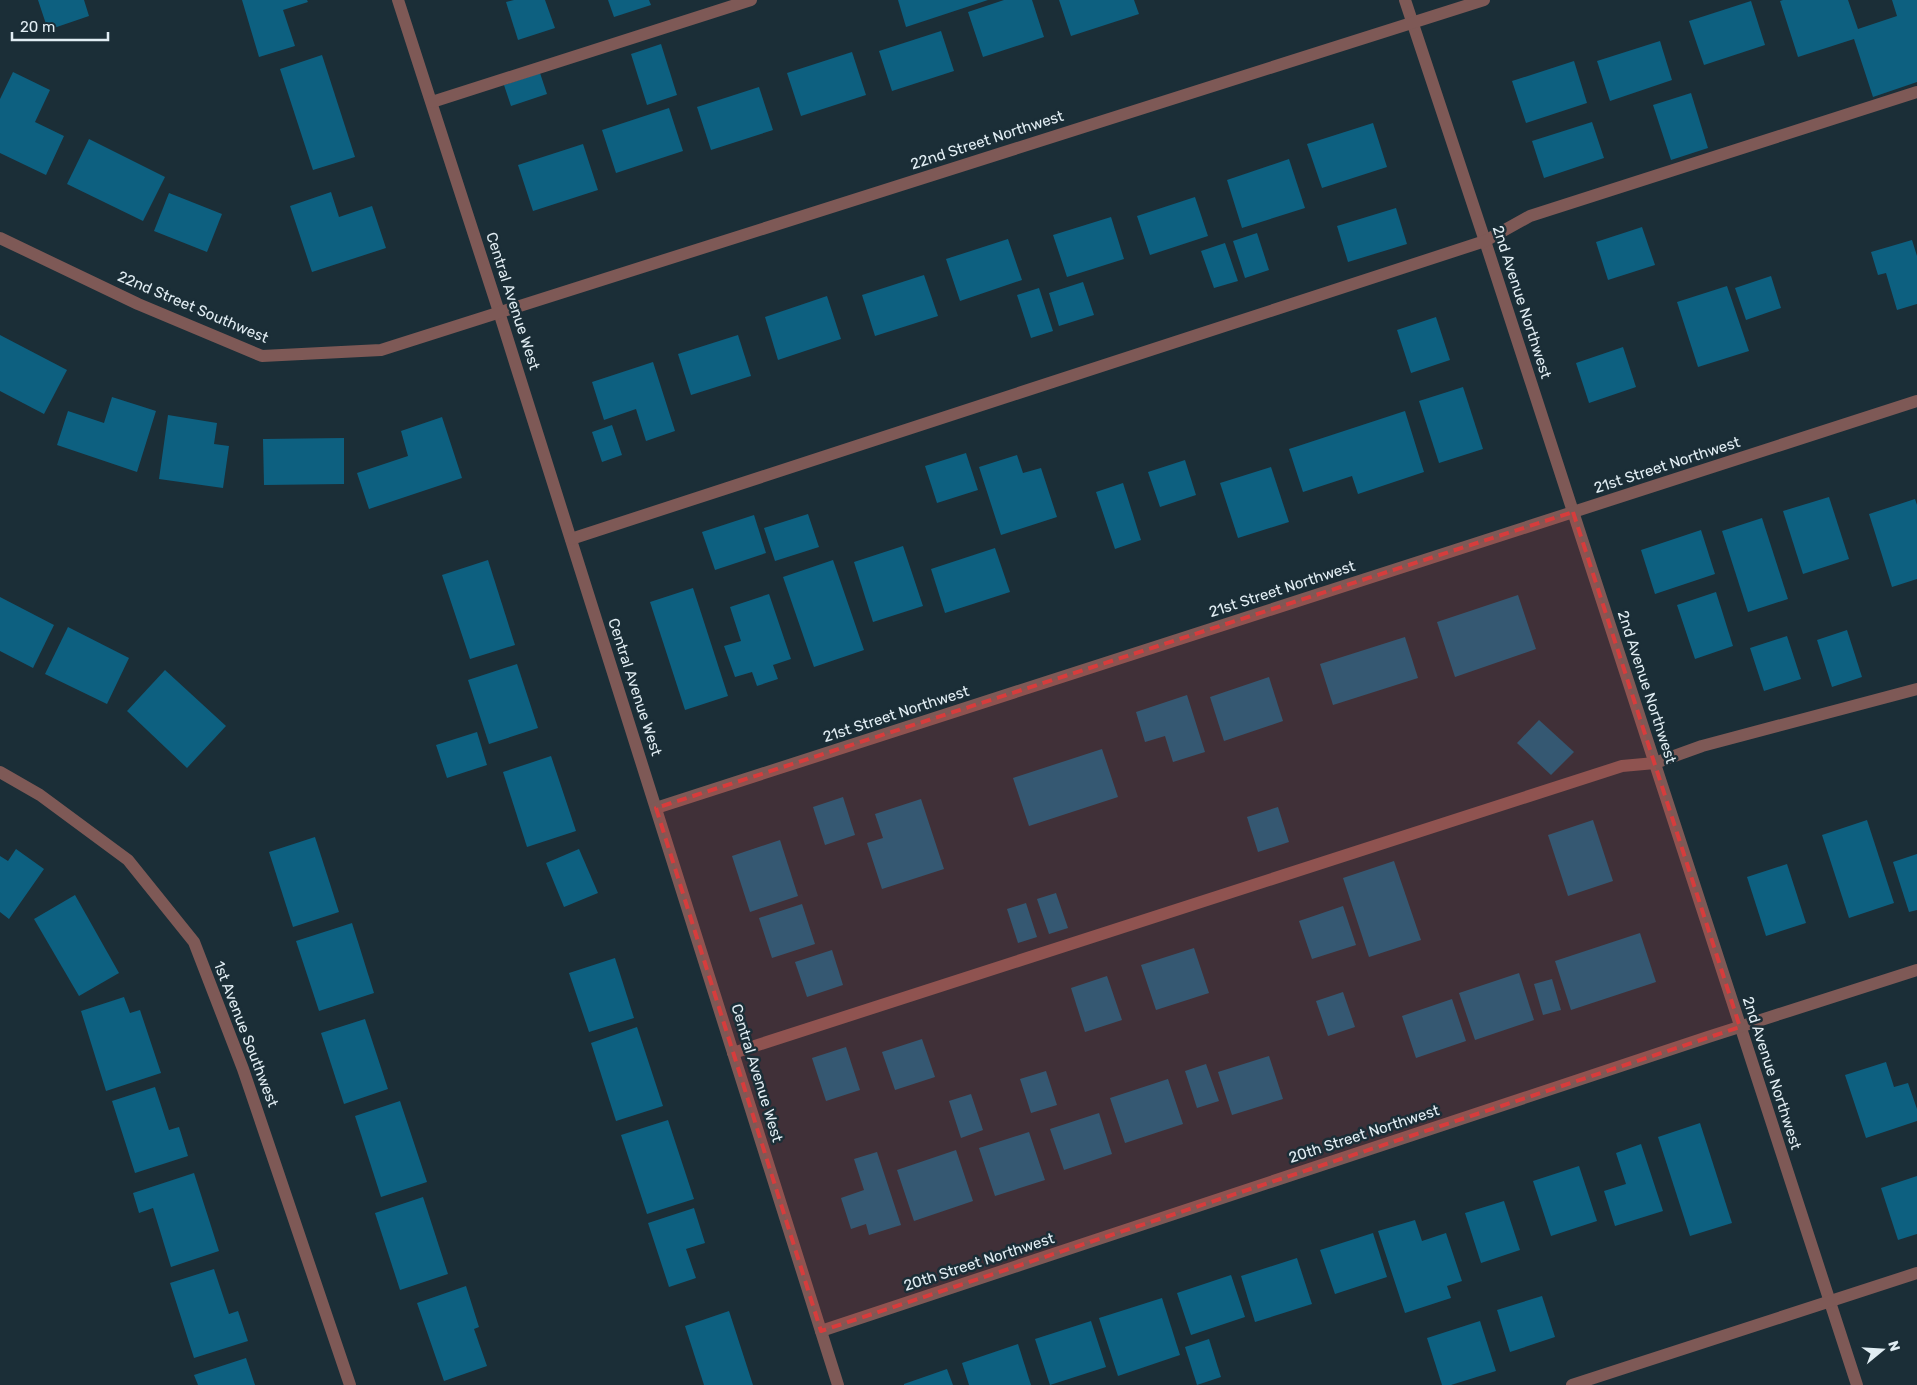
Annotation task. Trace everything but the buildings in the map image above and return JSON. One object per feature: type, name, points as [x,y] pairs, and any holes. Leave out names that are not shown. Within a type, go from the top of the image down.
[{"type":"street","name":"Central Avenue West","points":[[398,0],[500,312],[838,1385]]},
{"type":"street","points":[[432,102],[750,0]]},
{"type":"street","name":"2nd Avenue Northwest","points":[[1405,0],[1857,1385]]},
{"type":"street","name":"22nd Street Northwest","points":[[500,312],[1484,0]]},
{"type":"street","points":[[571,539],[1485,241],[1530,216],[1917,92]]},
{"type":"street","name":"22nd Street Southwest","points":[[0,238],[138,304],[262,356],[381,350],[500,312]]},
{"type":"street","name":"21st Street Northwest","points":[[656,808],[1917,401]]},
{"type":"street","points":[[733,1053],[1622,766],[1655,764],[1702,746],[1917,689]]},
{"type":"street","name":"1st Avenue Southwest","points":[[0,772],[40,795],[128,860],[194,942],[243,1070],[350,1385]]},
{"type":"street","name":"20th Street Northwest","points":[[821,1331],[1917,970]]},
{"type":"street","points":[[1572,1385],[1917,1273]]},
{"type":"highlighted area","points":[[1573,512],[1740,1027],[821,1331],[656,808]]}]
